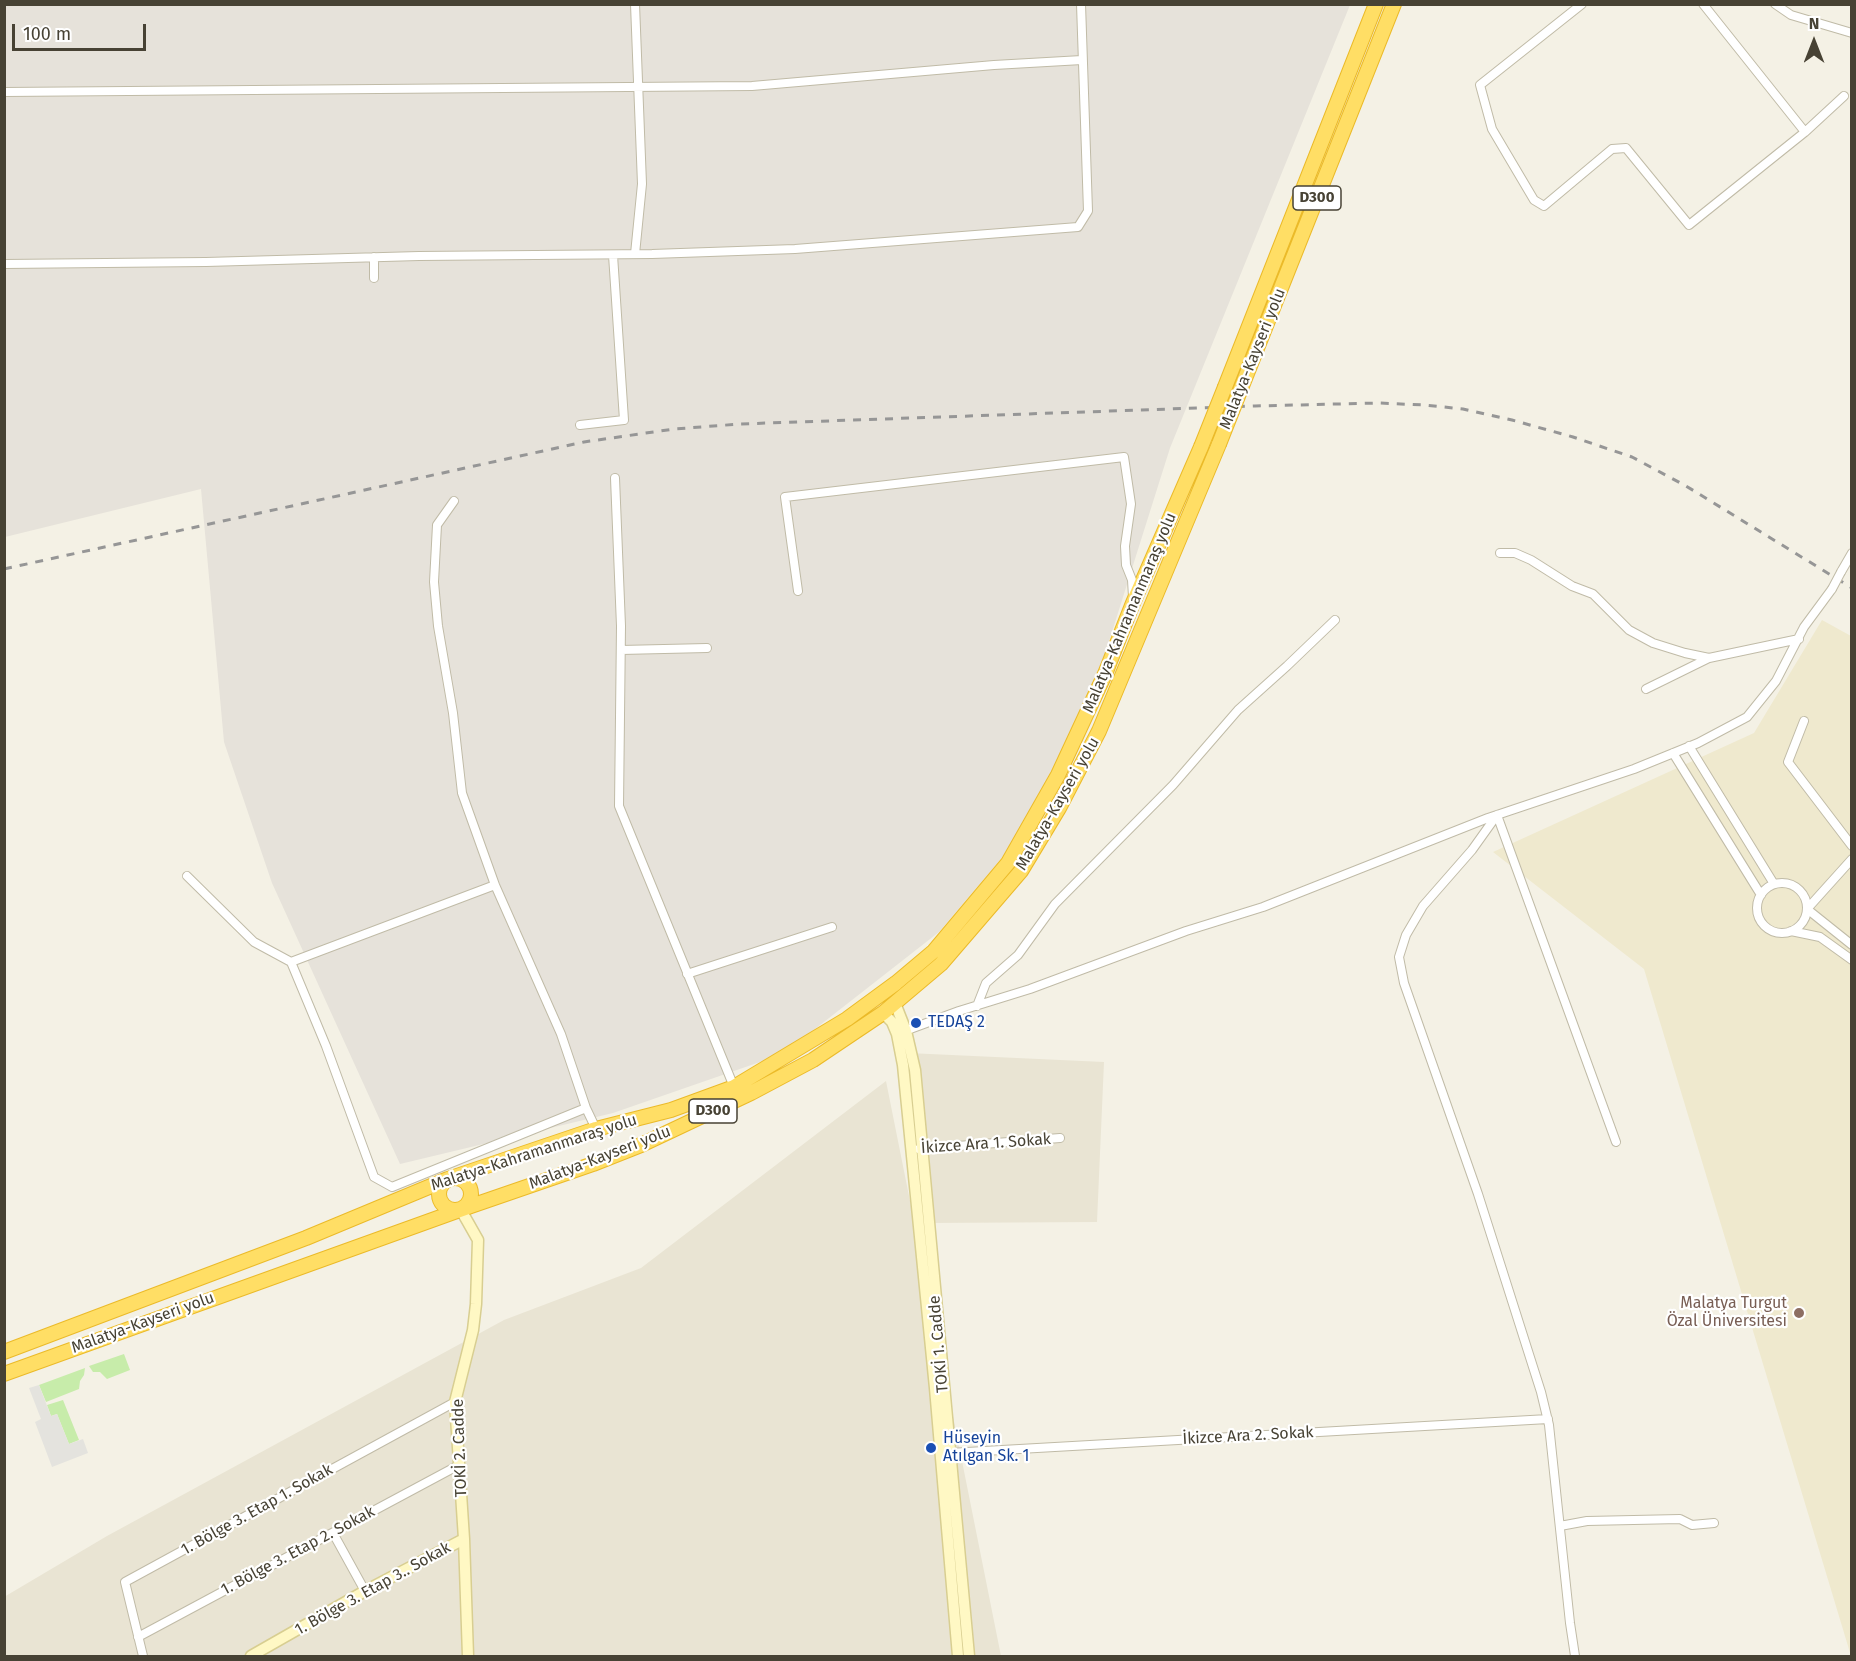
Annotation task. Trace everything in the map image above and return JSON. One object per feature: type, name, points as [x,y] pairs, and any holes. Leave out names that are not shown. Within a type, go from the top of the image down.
[{"type":"highway","name":"Malatya-Kahramanmaraş yolu","points":[[4,1352],[306,1238],[448,1179],[596,1129],[671,1110],[734,1087],[847,1019],[896,983],[934,951],[1008,863],[1058,775],[1105,674],[1201,447],[1376,4]]},
{"type":"highway","name":"Malatya-Kayseri yolu","points":[[4,1374],[641,1145],[751,1093],[813,1060],[883,1013],[941,964],[1021,871],[1059,808],[1099,731],[1219,444],[1394,4]]},
{"type":"highway","points":[[448,1179],[464,1179],[470,1187],[469,1203],[460,1210],[450,1209],[441,1202],[439,1191],[448,1179]]},
{"type":"main road","points":[[895,1003],[902,1033]]},
{"type":"main road","points":[[883,1013],[902,1033]]},
{"type":"main road","name":"TOKİ 1. Cadde","points":[[902,1033],[903,1065],[916,1149],[969,1656]]},
{"type":"main road","name":"TOKİ 1. Cadde","points":[[916,1149],[958,1656]]},
{"type":"main road","name":"TOKİ 2. Cadde","points":[[460,1210],[478,1240],[473,1330],[455,1402],[464,1539],[468,1656]]},
{"type":"main road","name":"1. Bölge 3. Etap 3.. Sokak","points":[[251,1656],[365,1591],[464,1539]]},
{"type":"street","points":[[635,4],[642,183],[635,254]]},
{"type":"street","points":[[4,264],[613,255],[795,249],[1078,227],[1088,211],[1081,4]]},
{"type":"street","points":[[1582,4],[1480,85],[1492,129],[1534,200],[1544,206],[1612,149],[1626,148],[1689,225],[1805,132],[1844,96]]},
{"type":"street","points":[[1703,4],[1805,132]]},
{"type":"street","points":[[1775,4],[1791,15],[1851,33]]},
{"type":"street","points":[[4,92],[752,86],[994,65],[1083,60]]},
{"type":"street","points":[[580,425],[624,420],[613,255]]},
{"type":"street","points":[[374,257],[374,278]]},
{"type":"street","points":[[798,591],[785,497],[1124,457],[1131,504],[1125,546],[1126,565],[1132,580],[1134,603]]},
{"type":"street","points":[[615,478],[621,650],[619,806],[734,1087]]},
{"type":"street","points":[[454,501],[437,525],[434,582],[462,793],[495,885],[561,1034],[586,1108],[596,1129]]},
{"type":"street","points":[[1500,553],[1515,553],[1531,560],[1572,586],[1593,594],[1629,630],[1653,643],[1709,658]]},
{"type":"street","points":[[902,1033],[1030,989],[1186,931],[1263,907],[1497,815],[1635,769],[1689,747],[1747,717],[1776,681],[1804,627],[1832,589],[1851,553]]},
{"type":"street","points":[[976,1006],[986,983],[1018,955],[1055,904],[1173,785],[1238,710],[1335,620]]},
{"type":"street","points":[[1646,689],[1709,658],[1799,639]]},
{"type":"street","points":[[621,650],[706,648]]},
{"type":"street","points":[[1804,721],[1788,762],[1851,846]]},
{"type":"street","points":[[1689,747],[1774,884]]},
{"type":"street","points":[[1673,753],[1761,895]]},
{"type":"street","points":[[1497,815],[1616,1142]]},
{"type":"street","points":[[1497,815],[1472,850],[1423,906],[1406,935],[1399,957],[1404,983],[1478,1194],[1548,1419],[1575,1656]]},
{"type":"street","points":[[1807,909],[1851,858]]},
{"type":"street","points":[[187,876],[254,942],[291,962],[326,1046],[374,1177],[392,1187],[586,1108]]},
{"type":"street","points":[[1791,931],[1802,924],[1806,917],[1806,901],[1797,888],[1790,884],[1774,884],[1767,888],[1758,902],[1760,918],[1765,925],[1779,932],[1791,931],[1820,937],[1851,960]]},
{"type":"street","points":[[291,962],[495,885]]},
{"type":"street","points":[[1807,909],[1851,945]]},
{"type":"street","points":[[687,974],[832,927]]},
{"type":"street","name":"İkizce Ara 1. Sokak","points":[[916,1149],[1060,1138]]},
{"type":"street","name":"1. Bölge 3. Etap 1. Sokak","points":[[143,1656],[125,1582],[455,1402]]},
{"type":"street","name":"İkizce Ara 2. Sokak","points":[[949,1453],[1548,1419]]},
{"type":"street","name":"1. Bölge 3. Etap 2. Sokak","points":[[138,1637],[459,1465]]},
{"type":"street","points":[[1560,1526],[1587,1521],[1680,1519],[1692,1525],[1714,1523]]},
{"type":"street","points":[[333,1533],[365,1591]]},
{"type":"shaded area","points":[[4,5],[1350,5],[1170,448],[1100,670],[1022,834],[939,932],[783,1054],[613,1113],[400,1164],[272,883],[224,742],[201,489],[5,537]]},
{"type":"shaded area","name":"Malatya Turgut Özal Üniversitesi","points":[[1822,620],[1851,636],[1851,1656],[1644,969],[1493,852],[1754,733]]},
{"type":"shaded area","points":[[908,1053],[1104,1062],[1097,1222],[928,1223]]},
{"type":"shaded area","points":[[886,1081],[1001,1656],[5,1656],[4,1597],[107,1536],[504,1320],[641,1268]]},
{"type":"shaded area","points":[[39,1385],[51,1416],[57,1414],[69,1444],[83,1439],[88,1453],[52,1467],[35,1422],[41,1419],[29,1388]]},
{"type":"green space","points":[[124,1354],[130,1370],[107,1379],[100,1372],[93,1372],[89,1366]]},
{"type":"green space","points":[[85,1368],[79,1389],[46,1402],[39,1385]]},
{"type":"green space","points":[[63,1400],[79,1440],[69,1444],[57,1414],[51,1416],[47,1405]]},
{"type":"railway","points":[[4,569],[584,442],[674,429],[740,424],[1378,403],[1463,409],[1573,437],[1632,457],[1686,486],[1852,588]]},
{"type":"place","name":"TEDAŞ 2","points":[[916,1023]]},
{"type":"place","name":"Malatya Turgut Özal Üniversitesi","points":[[1799,1313]]},
{"type":"place","name":"Hüseyin Atılgan Sk. 1","points":[[931,1448]]}]
